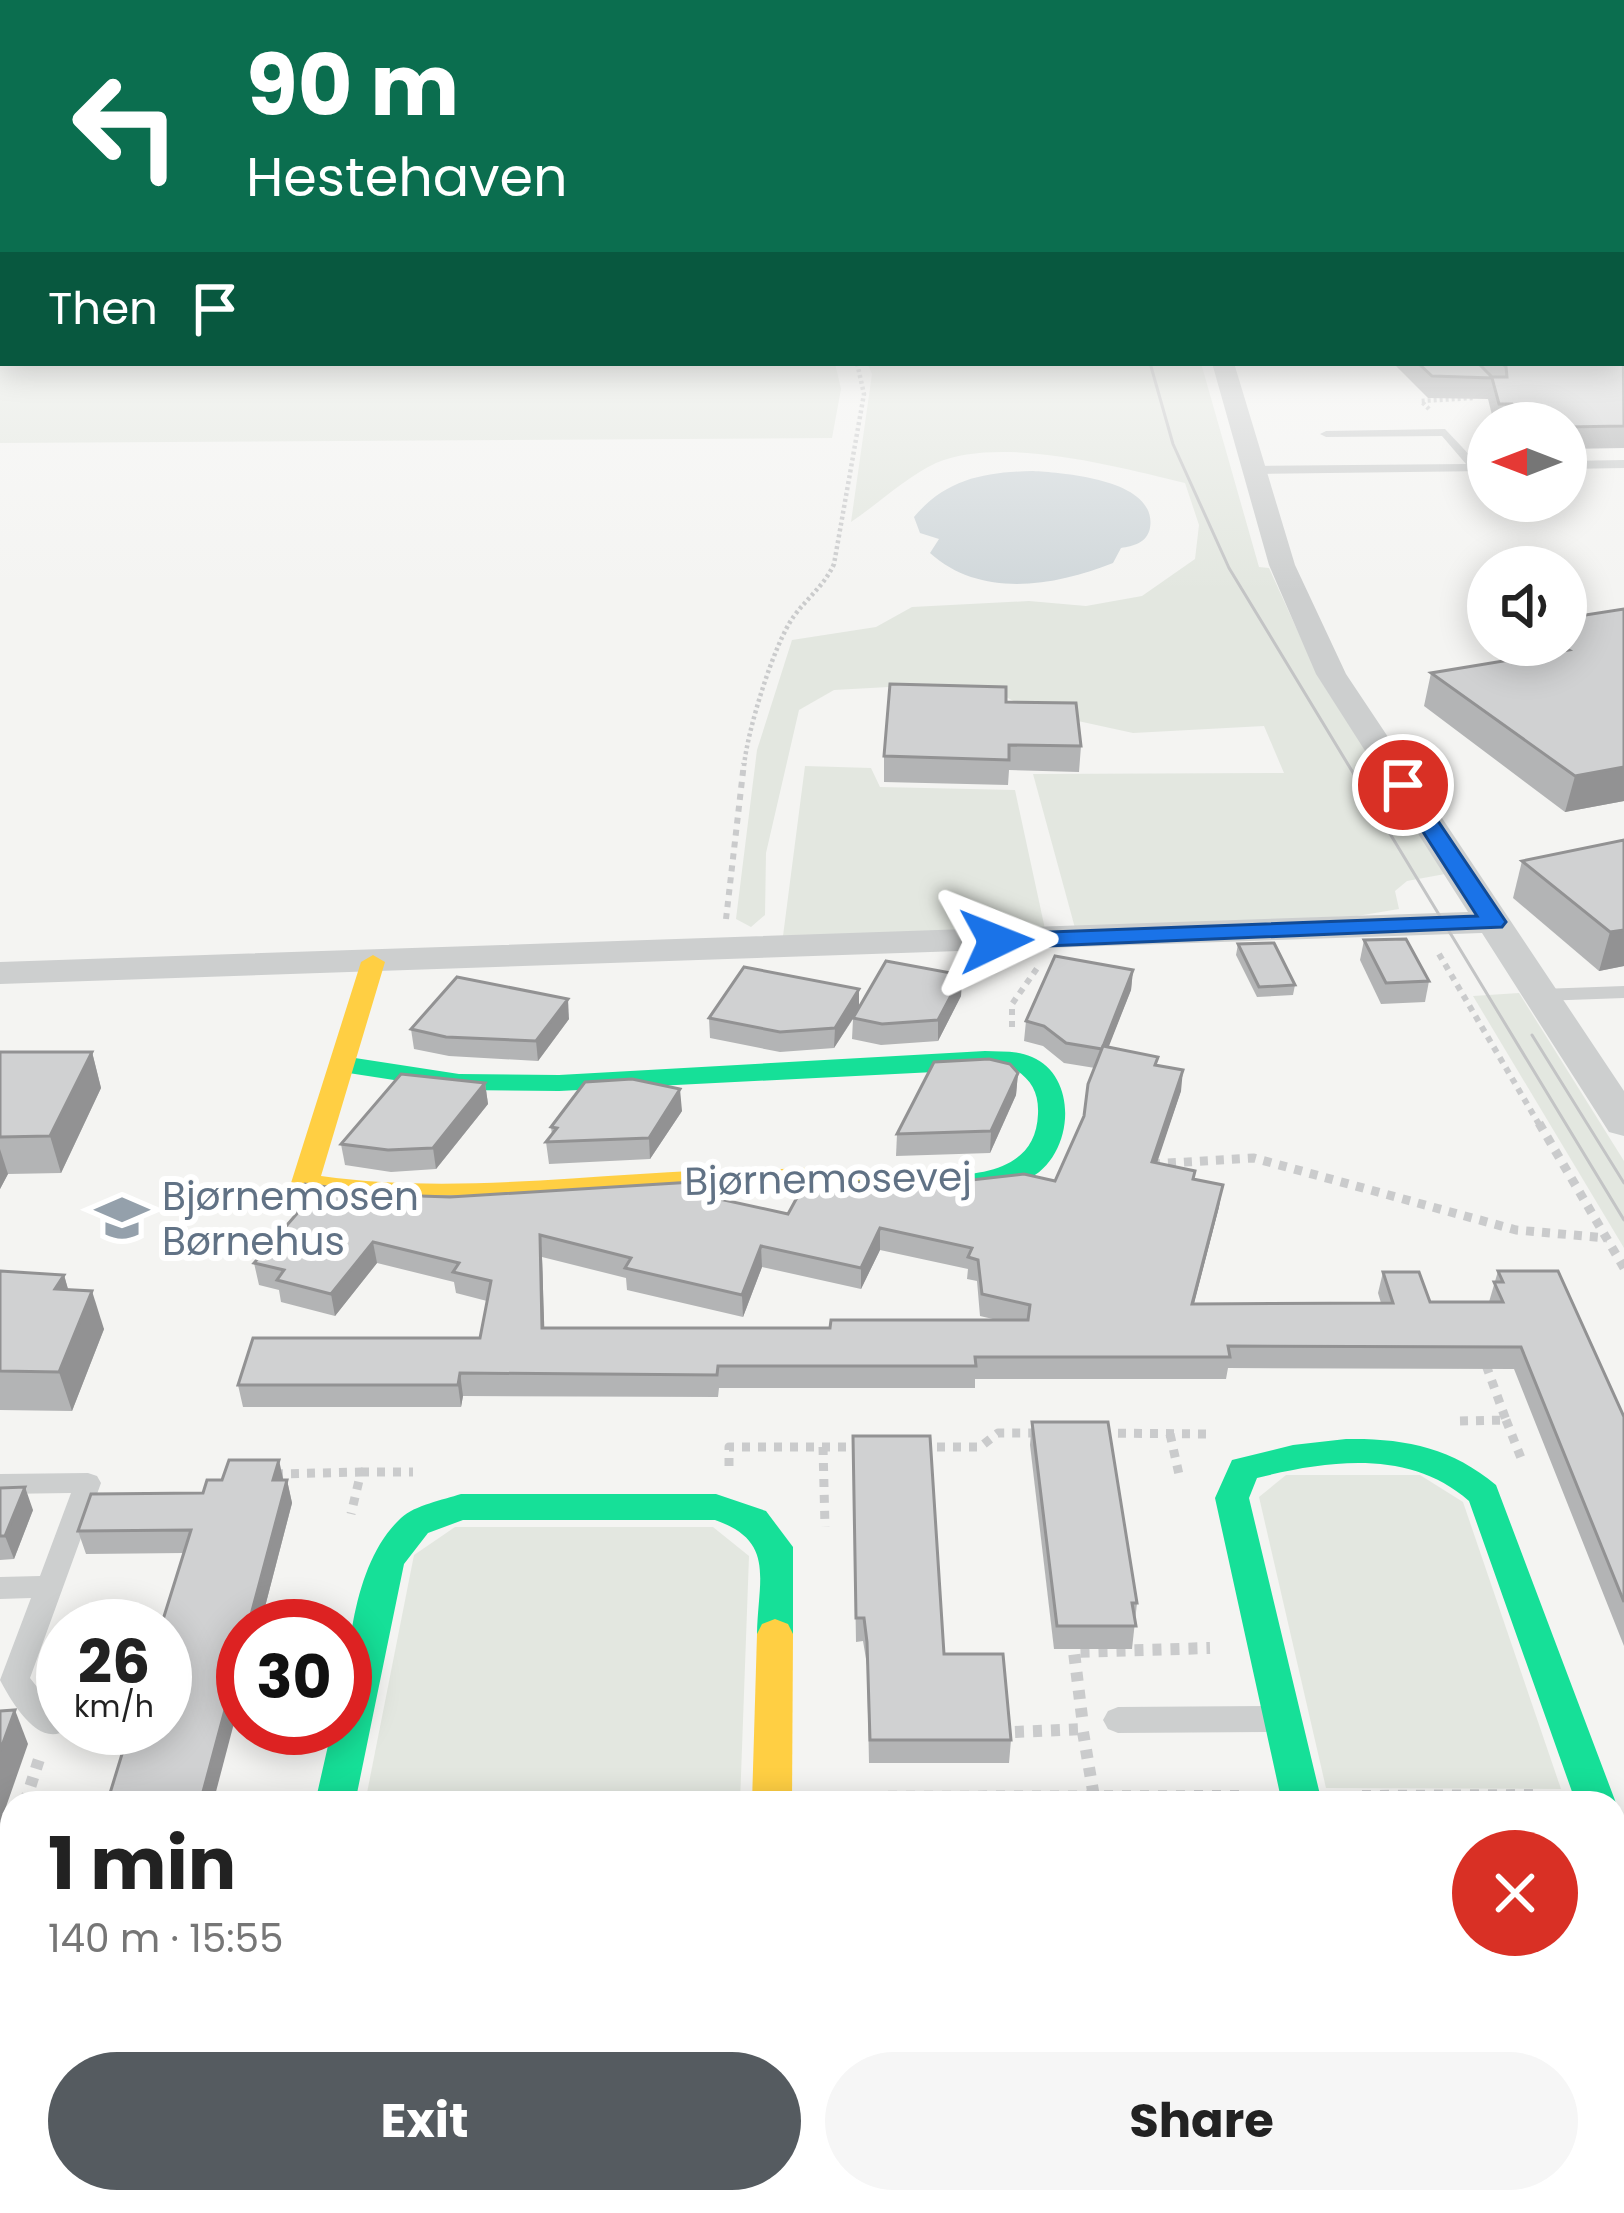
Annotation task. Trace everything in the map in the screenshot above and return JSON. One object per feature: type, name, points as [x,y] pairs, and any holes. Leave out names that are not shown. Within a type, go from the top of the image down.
[{"type":"street","points":[[1229,384],[1282,565],[1331,674],[1624,1124]]},
{"type":"street","points":[[0,973],[1494,922]]},
{"type":"street","name":"Bjørnemosevej","points":[[373,962],[305,1183],[392,1195],[748,1178],[973,1180],[1019,1173],[1044,1149],[1053,1099],[1045,1081],[1023,1062]]},
{"type":"street","points":[[342,1064],[459,1082],[560,1083],[985,1058],[1023,1062]]},
{"type":"street","points":[[1300,1791],[1232,1498],[1244,1469],[1278,1456],[1413,1455],[1449,1467],[1484,1494],[1592,1791]]},
{"type":"street","points":[[338,1791],[387,1559],[416,1524],[460,1508],[727,1510],[754,1520],[776,1547],[772,1791]]},
{"type":"lane","points":[[1327,434],[1445,431],[1467,452]]},
{"type":"lane","points":[[1587,465],[1624,464]]},
{"type":"lane","points":[[1255,470],[1467,467]]},
{"type":"lane","points":[[1540,995],[1624,992]]},
{"type":"lane","points":[[0,1484],[88,1483],[45,1599]]},
{"type":"lane","points":[[0,1588],[49,1587]]},
{"type":"lane","points":[[36,1623],[15,1680],[36,1706]]},
{"type":"lane","points":[[1118,1720],[1285,1719]]},
{"type":"path","points":[[722,950],[747,736],[788,626],[830,578],[861,384]]},
{"type":"path","points":[[1426,412],[1431,411],[1421,401],[1475,398]]},
{"type":"path","points":[[1422,925],[1624,1268]]},
{"type":"path","points":[[1023,1062],[1010,1022],[1012,1004],[1038,968],[1042,940]]},
{"type":"path","points":[[1147,1165],[1209,1157],[1252,1158],[1486,1226],[1538,1235],[1607,1238]]},
{"type":"path","points":[[1456,1420],[1506,1420],[1484,1358]]},
{"type":"path","points":[[913,1447],[980,1447],[998,1433],[1063,1433]]},
{"type":"path","points":[[1084,1433],[1225,1433]]},
{"type":"path","points":[[727,1510],[729,1447],[868,1447]]},
{"type":"path","points":[[254,1475],[361,1472],[345,1538]]},
{"type":"path","points":[[1074,1652],[1217,1647]]},
{"type":"path","points":[[1015,1732],[1083,1730],[1118,1720]]},
{"type":"path","points":[[29,1791],[40,1755]]},
{"type":"shaded area","points":[[0,384],[840,384],[841,389],[832,438],[0,443]]},
{"type":"shaded area","points":[[871,384],[1207,384],[1259,567],[1269,568],[1319,678],[1445,874],[1407,881],[1395,891],[1399,909],[1357,916],[1075,928],[1033,774],[1284,773],[1264,726],[1133,733],[1032,711],[995,691],[925,685],[834,690],[799,710],[766,853],[765,915],[751,927],[736,919],[757,750],[792,640],[876,627],[912,607],[1029,601],[1086,606],[1142,596],[1195,559],[1199,525],[1185,483],[1060,456],[993,452],[936,463],[851,522]]},
{"type":"shaded area","points":[[1033,471],[1085,477],[1124,489],[1148,512],[1146,537],[1121,548],[1113,563],[1067,578],[1019,584],[972,577],[930,553],[939,539],[920,533],[914,517],[926,504],[967,480]]},
{"type":"shaded area","points":[[805,766],[871,768],[880,787],[1015,790],[1045,929],[783,936]]},
{"type":"shaded area","points":[[1519,993],[1624,1161],[1624,1248],[1473,996]]},
{"type":"shaded area","points":[[1286,1475],[1420,1475],[1463,1502],[1561,1789],[1326,1788],[1259,1497]]},
{"type":"shaded area","points":[[455,1527],[713,1527],[749,1556],[740,1791],[367,1791],[414,1555]]},
{"type":"building","points":[[1494,384],[1624,384],[1624,426],[1587,427],[1587,402],[1498,402]]},
{"type":"building","points":[[1624,609],[1624,767],[1575,776],[1431,673],[1473,666],[1587,666],[1587,615]]},
{"type":"building","points":[[890,684],[1006,687],[1006,702],[1076,703],[1081,746],[1009,745],[1009,760],[884,756]]},
{"type":"building","points":[[1624,840],[1624,930],[1610,932],[1522,861]]},
{"type":"building","points":[[1406,939],[1429,981],[1386,983],[1364,940]]},
{"type":"building","points":[[1274,943],[1295,985],[1259,987],[1238,944]]},
{"type":"building","points":[[1055,956],[1133,970],[1102,1049],[1066,1043],[1044,1026],[1026,1021]]},
{"type":"building","points":[[886,961],[962,975],[938,1020],[882,1024],[853,1018]]},
{"type":"building","points":[[744,967],[859,989],[835,1028],[780,1032],[709,1018]]},
{"type":"building","points":[[457,977],[568,999],[536,1041],[446,1037],[411,1029]]},
{"type":"building","points":[[1103,1046],[1158,1057],[1155,1065],[1183,1070],[1152,1162],[1195,1171],[1193,1179],[1223,1185],[1192,1304],[1393,1303],[1383,1272],[1419,1272],[1430,1302],[1503,1302],[1494,1282],[1503,1282],[1498,1271],[1558,1271],[1624,1417],[1624,1602],[1521,1347],[1228,1346],[1230,1357],[975,1357],[976,1366],[718,1366],[717,1375],[460,1373],[458,1385],[238,1385],[253,1338],[480,1338],[491,1281],[453,1272],[459,1263],[373,1242],[331,1294],[277,1280],[284,1270],[254,1263],[307,1202],[293,1198],[305,1184],[450,1197],[693,1182],[707,1186],[701,1195],[788,1214],[806,1181],[936,1184],[1024,1174],[1055,1181],[1084,1116],[1088,1084]],"holes":[[[880,1228],[972,1248],[968,1257],[978,1260],[982,1294],[1030,1305],[1028,1320],[831,1320],[830,1328],[542,1328],[540,1235],[631,1258],[625,1268],[742,1295],[761,1246],[861,1268]]]},
{"type":"building","points":[[0,1052],[92,1052],[50,1136],[0,1137]]},
{"type":"building","points":[[989,1059],[1010,1064],[1018,1073],[991,1131],[897,1134],[934,1062]]},
{"type":"building","points":[[401,1074],[485,1083],[433,1148],[388,1150],[341,1144]]},
{"type":"building","points":[[632,1079],[680,1089],[649,1138],[546,1142],[557,1128],[551,1127],[585,1082]]},
{"type":"building","points":[[0,1271],[64,1275],[55,1289],[92,1291],[59,1372],[0,1371]]},
{"type":"building","points":[[1032,1422],[1108,1422],[1137,1603],[1132,1603],[1136,1626],[1057,1626]]},
{"type":"building","points":[[853,1436],[930,1436],[944,1654],[1003,1654],[1011,1740],[870,1740],[867,1642],[864,1618],[856,1618]]},
{"type":"building","points":[[229,1460],[279,1460],[273,1480],[287,1480],[255,1599],[216,1599],[216,1743],[203,1791],[111,1791],[122,1755],[192,1755],[192,1599],[169,1599],[191,1530],[78,1531],[91,1494],[203,1493],[207,1480],[222,1480]]},
{"type":"building","points":[[25,1487],[5,1536],[0,1536],[0,1488]]},
{"type":"building","points":[[15,1710],[0,1751],[0,1711]]},
{"type":"tram line","points":[[1156,384],[1173,444],[1229,568],[1624,1220]]},
{"type":"tram line","points":[[1532,1035],[1624,1183]]},
{"type":"traffic: fast","points":[[342,1064],[459,1082],[559,1083],[1004,1059],[1037,1071],[1046,1085],[1052,1119],[1048,1137],[1029,1166],[1015,1174],[953,1183],[848,1179]]},
{"type":"traffic: fast","points":[[1299,1791],[1232,1498],[1244,1469],[1346,1451],[1424,1458],[1447,1466],[1484,1494],[1592,1791]]},
{"type":"traffic: fast","points":[[338,1791],[387,1559],[416,1524],[461,1507],[716,1507],[754,1520],[776,1547],[775,1634]]},
{"type":"traffic: slow","points":[[373,962],[305,1183],[391,1195],[748,1178],[848,1179]]},
{"type":"traffic: slow","points":[[772,1791],[775,1634]]},
{"type":"place","name":"Bjørnemosen Børnehus","points":[[122,1218]]},
{"type":"route","points":[[996,941],[1494,922],[1403,785]]}]
